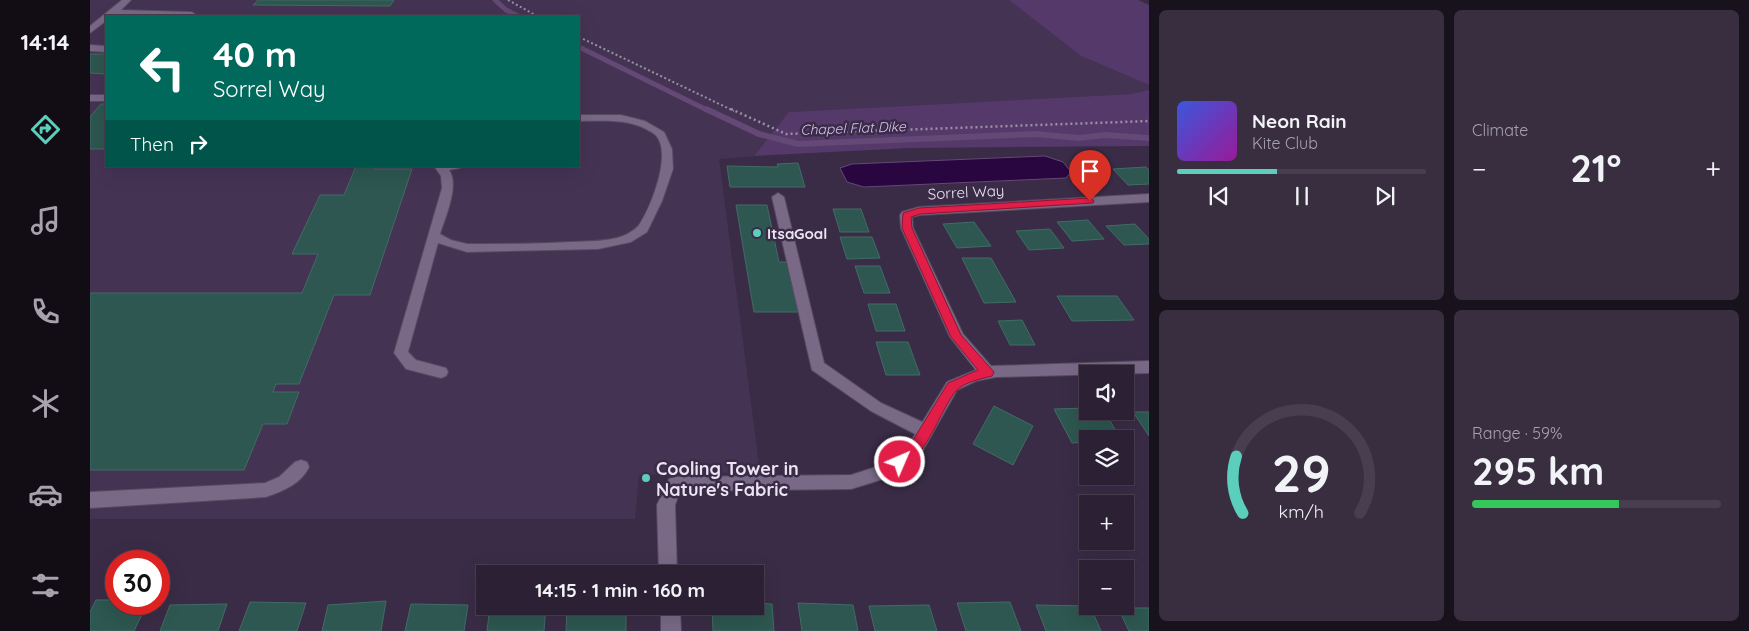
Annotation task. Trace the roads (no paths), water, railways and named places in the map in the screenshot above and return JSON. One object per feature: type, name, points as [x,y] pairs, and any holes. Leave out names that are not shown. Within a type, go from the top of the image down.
[{"type":"street","points":[[109,15],[127,0]]},
{"type":"street","points":[[109,15],[192,15]]},
{"type":"street","points":[[90,30],[105,18]]},
{"type":"street","points":[[90,48],[105,49]]},
{"type":"street","points":[[90,98],[105,98]]},
{"type":"street","points":[[434,236],[447,243],[467,248],[527,248],[598,245],[627,239],[643,229],[656,201],[667,169],[667,149],[659,132],[641,123],[621,118],[580,118]]},
{"type":"street","points":[[439,167],[447,175],[448,188],[401,353],[411,365],[441,372]]},
{"type":"street","points":[[778,197],[817,366],[876,407],[925,431]]},
{"type":"street","name":"Sorrel Way","points":[[988,372],[957,337],[907,228],[906,215],[919,211],[1149,198]]},
{"type":"street","points":[[668,565],[666,505],[675,484],[852,482],[888,471],[912,454],[952,386],[973,376],[988,372],[1149,367]]},
{"type":"street","points":[[90,500],[266,490],[285,482],[301,467]]},
{"type":"street","points":[[670,615],[671,631]]},
{"type":"waterway","name":"Chapel Flat Dike","points":[[495,0],[506,10],[516,15]]},
{"type":"waterway","name":"Chapel Flat Dike","points":[[580,47],[709,111]]},
{"type":"waterway","name":"Chapel Flat Dike","points":[[706,109],[759,134],[798,144],[1036,134],[1079,138],[1105,135],[1149,138]]},
{"type":"place","name":"ItsaGoal","points":[[757,233]]},
{"type":"place","name":"Cooling Tower in Nature's Fabric","points":[[646,478]]}]
